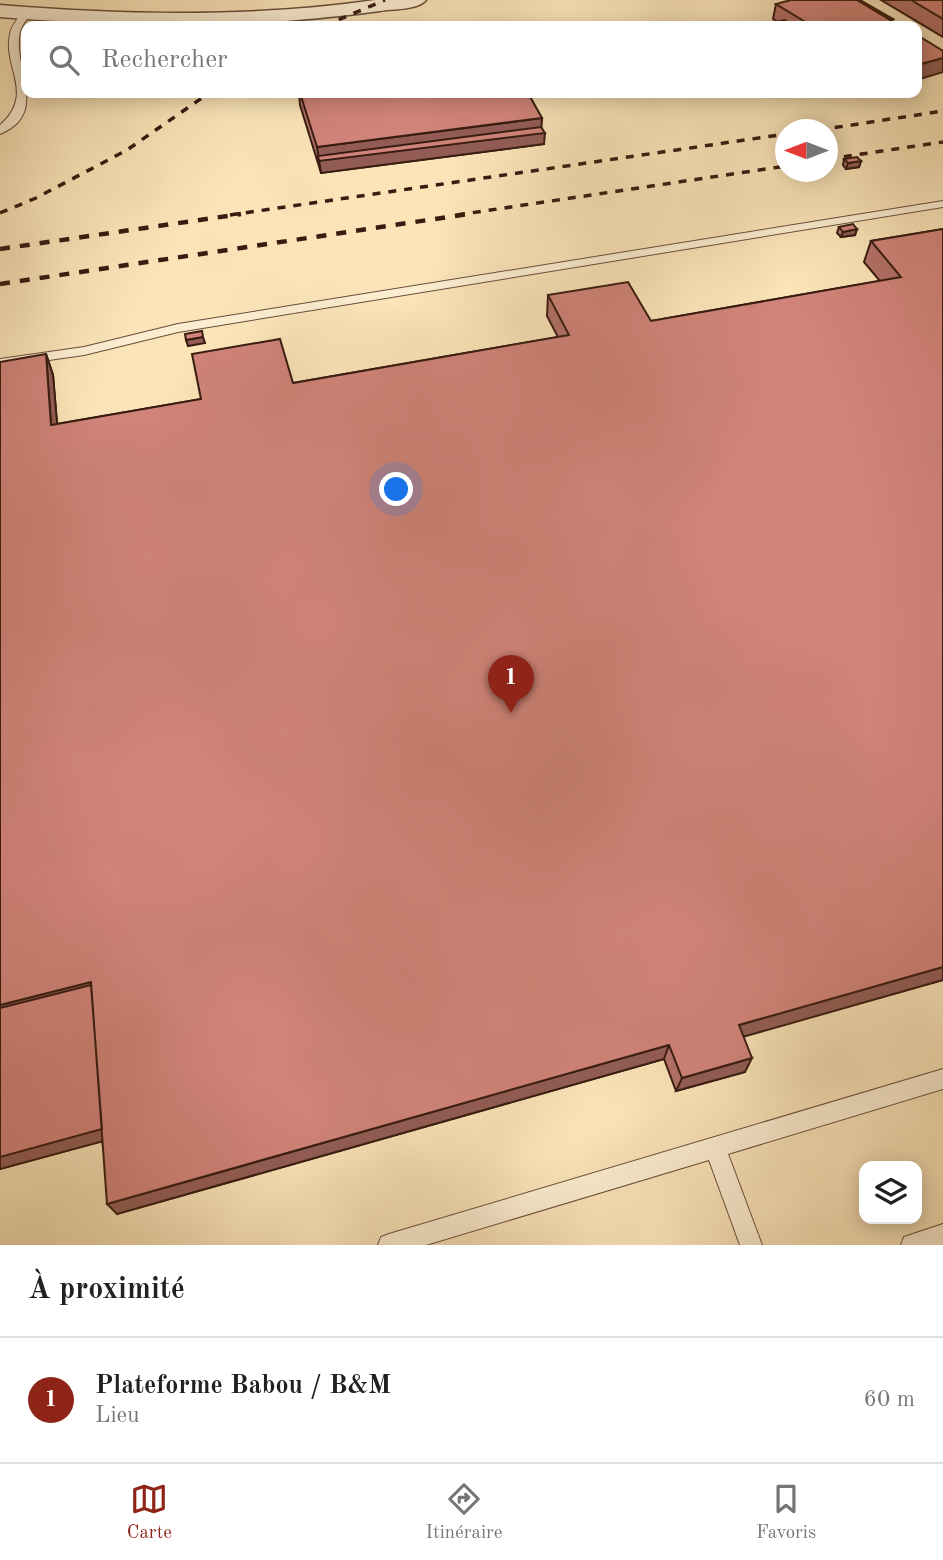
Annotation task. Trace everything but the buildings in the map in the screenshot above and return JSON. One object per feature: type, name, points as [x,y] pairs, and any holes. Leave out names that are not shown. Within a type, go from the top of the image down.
[{"type":"street","points":[[0,11],[134,17],[253,16],[416,0]]},
{"type":"lane","points":[[21,21],[26,13]]},
{"type":"lane","points":[[21,22],[15,32],[21,88]]},
{"type":"lane","points":[[0,131],[13,122],[23,106],[22,98]]},
{"type":"lane","points":[[0,363],[84,351],[178,328],[943,204]]},
{"type":"lane","points":[[389,1245],[943,1079]]},
{"type":"lane","points":[[715,1147],[751,1245]]},
{"type":"lane","points":[[912,1245],[943,1235]]},
{"type":"railway","points":[[336,21],[385,0]]},
{"type":"railway","points":[[0,213],[36,198],[127,150],[202,98]]},
{"type":"railway","points":[[838,127],[943,111]]},
{"type":"railway","points":[[230,215],[775,136]]},
{"type":"railway","points":[[838,158],[943,142]]},
{"type":"railway","points":[[457,215],[775,168]]},
{"type":"railway","points":[[0,249],[241,214]]},
{"type":"railway","points":[[0,284],[468,214]]},
{"type":"place","name":"Plateforme Babou / B&M","points":[[511,713]]}]
